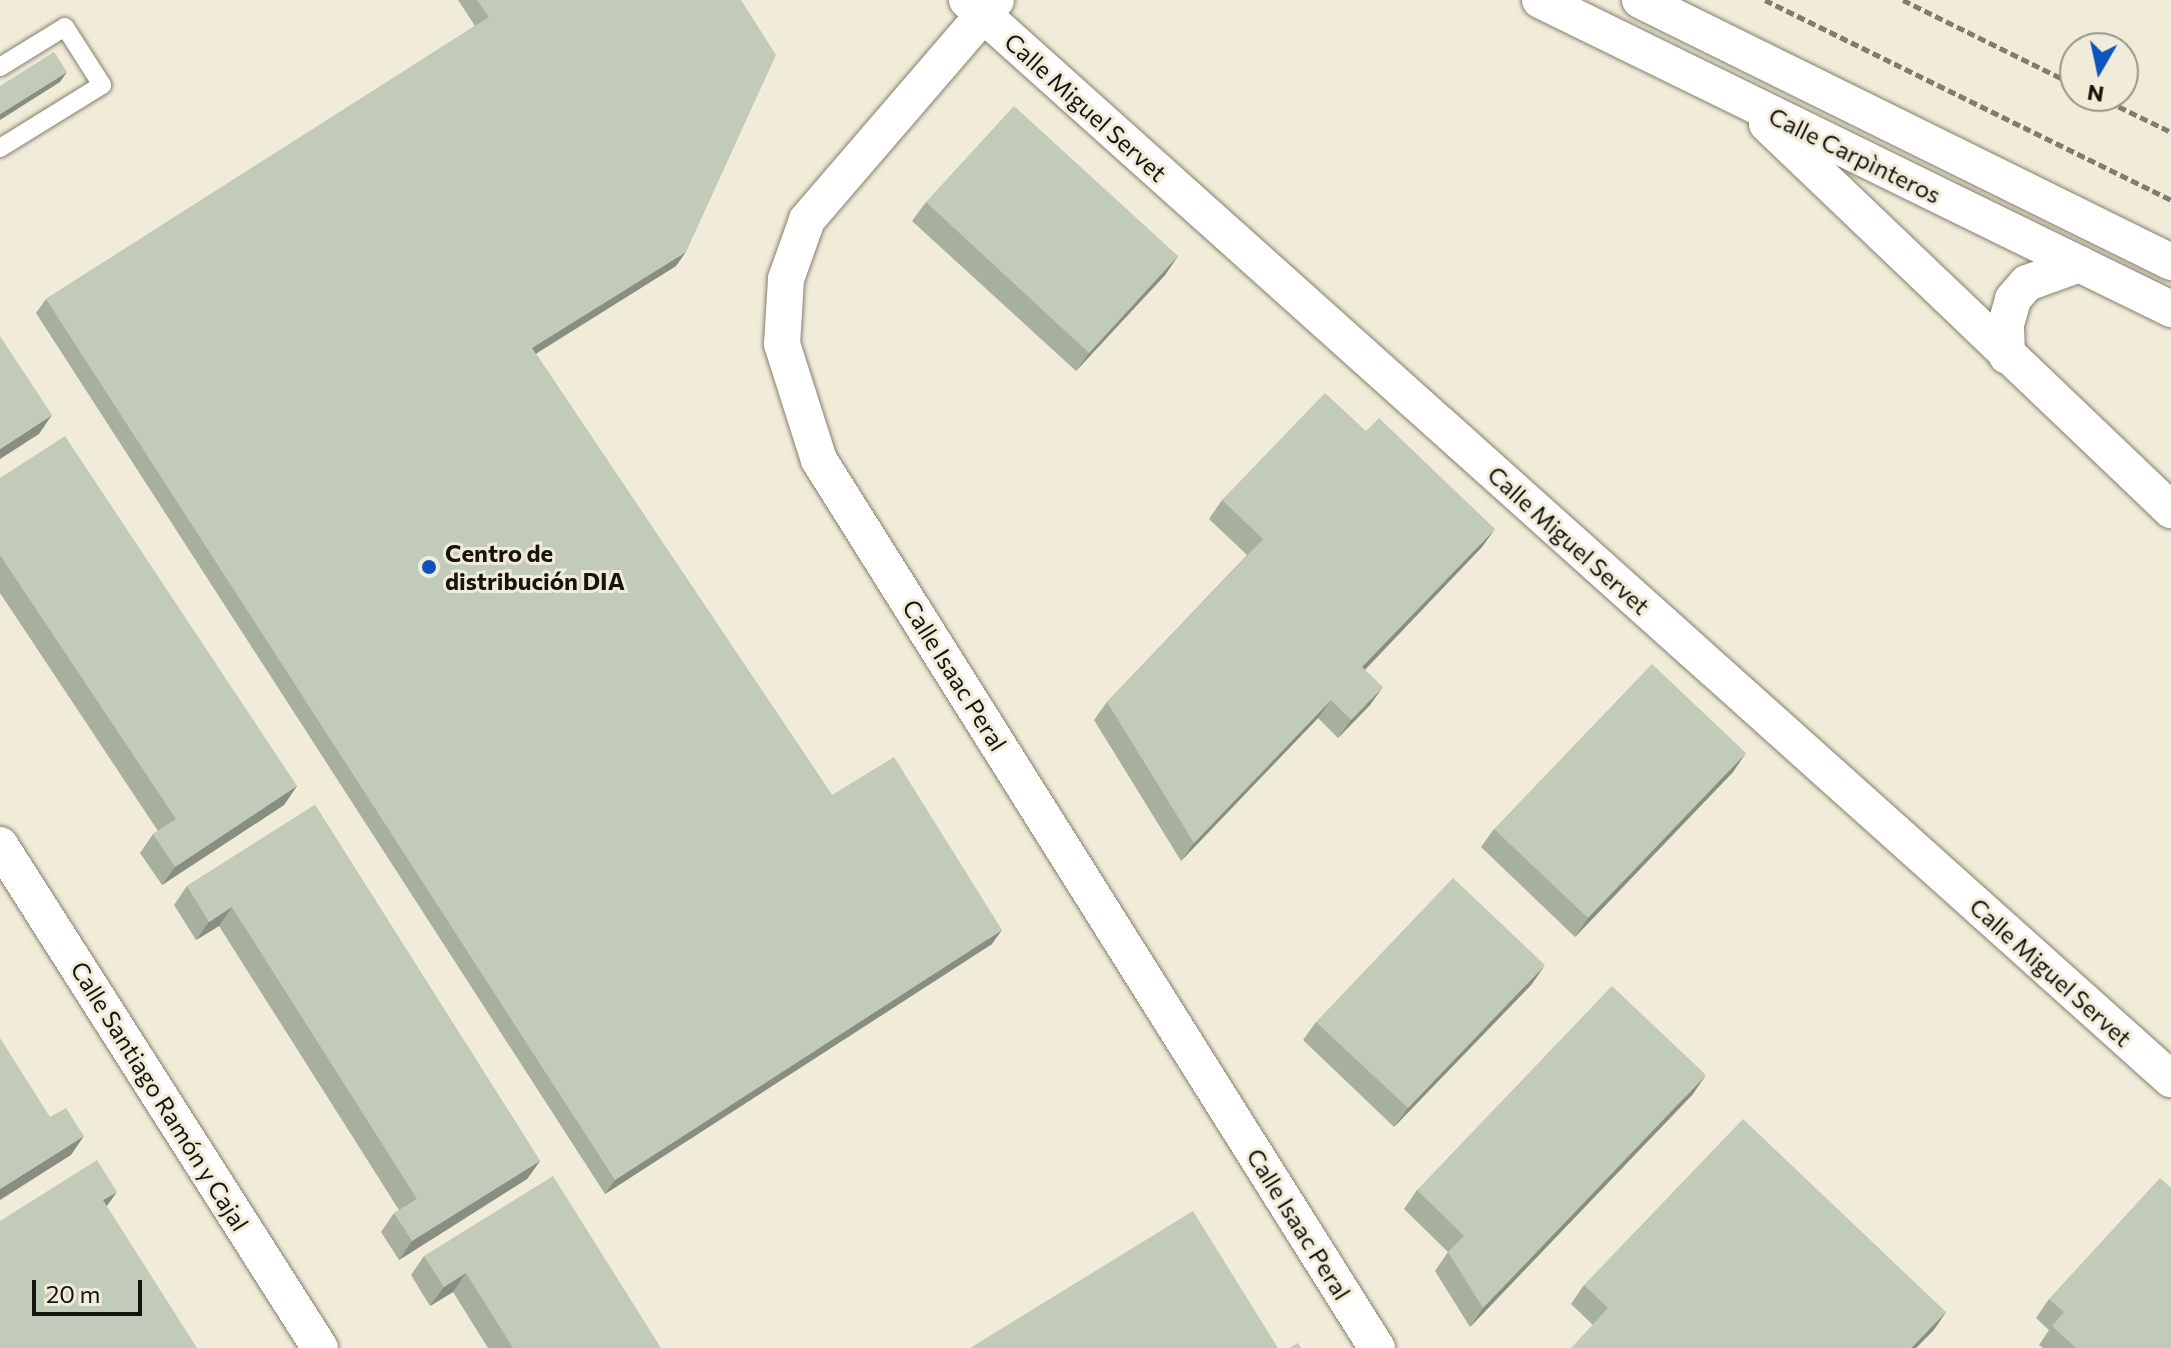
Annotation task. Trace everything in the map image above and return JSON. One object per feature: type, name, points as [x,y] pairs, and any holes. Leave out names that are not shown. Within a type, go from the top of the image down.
[{"type":"street","name":"Calle Carpìnteros","points":[[1540,0],[2171,309]]},
{"type":"street","name":"Calle Carpìnteros","points":[[1640,0],[2171,262]]},
{"type":"street","name":"Calle Miguel Servet","points":[[982,5],[2171,1079]]},
{"type":"street","name":"Calle Isaac Peral","points":[[982,5],[807,220],[786,279],[782,344],[819,460],[1377,1348]]},
{"type":"street","points":[[1744,102],[2171,510]]},
{"type":"street","points":[[2007,356],[2006,324],[2013,299],[2027,283],[2080,264]]},
{"type":"street","name":"Calle Santiago Ramón y Cajal","points":[[0,845],[320,1348]]},
{"type":"lane","points":[[0,67],[65,27],[102,85],[0,148]]},
{"type":"path","points":[[1765,0],[2171,200]]},
{"type":"path","points":[[1903,0],[2059,77]]},
{"type":"path","points":[[2130,112],[2171,132]]},
{"type":"building","name":"Centro de distribución DIA","points":[[477,0],[741,0],[776,55],[686,252],[532,348],[832,795],[894,757],[1002,930],[615,1180],[46,299],[489,17]]},
{"type":"building","points":[[54,52],[67,72],[0,114],[0,86]]},
{"type":"building","points":[[1014,106],[1178,256],[1089,353],[926,202]]},
{"type":"building","points":[[0,336],[52,415],[0,449]]},
{"type":"building","points":[[1325,393],[1366,431],[1379,418],[1495,529],[1362,667],[1383,687],[1351,720],[1331,700],[1194,843],[1107,702],[1263,539],[1222,500]]},
{"type":"building","points":[[65,436],[297,786],[175,867],[153,834],[176,819],[0,555],[0,478]]},
{"type":"building","points":[[1652,664],[1746,753],[1588,918],[1494,829]]},
{"type":"building","points":[[315,805],[540,1161],[412,1241],[394,1213],[417,1199],[232,907],[209,922],[187,886]]},
{"type":"building","points":[[1453,878],[1545,965],[1408,1108],[1316,1022]]},
{"type":"building","points":[[1612,986],[1706,1075],[1483,1308],[1448,1252],[1464,1236],[1417,1190]]},
{"type":"building","points":[[0,1038],[50,1117],[66,1108],[84,1136],[0,1189]]},
{"type":"building","points":[[1743,1119],[1946,1312],[1911,1348],[1571,1348],[1608,1308],[1584,1285]]},
{"type":"building","points":[[97,1160],[117,1192],[103,1200],[197,1348],[0,1348],[0,1221]]},
{"type":"building","points":[[553,1176],[661,1348],[513,1348],[466,1273],[444,1287],[424,1256]]},
{"type":"building","points":[[2160,1178],[2171,1188],[2171,1348],[2076,1348],[2052,1326],[2064,1312],[2049,1299]]},
{"type":"building","points":[[1193,1211],[1278,1348],[970,1348]]},
{"type":"place","name":"Centro de distribución DIA","points":[[429,567]]}]
